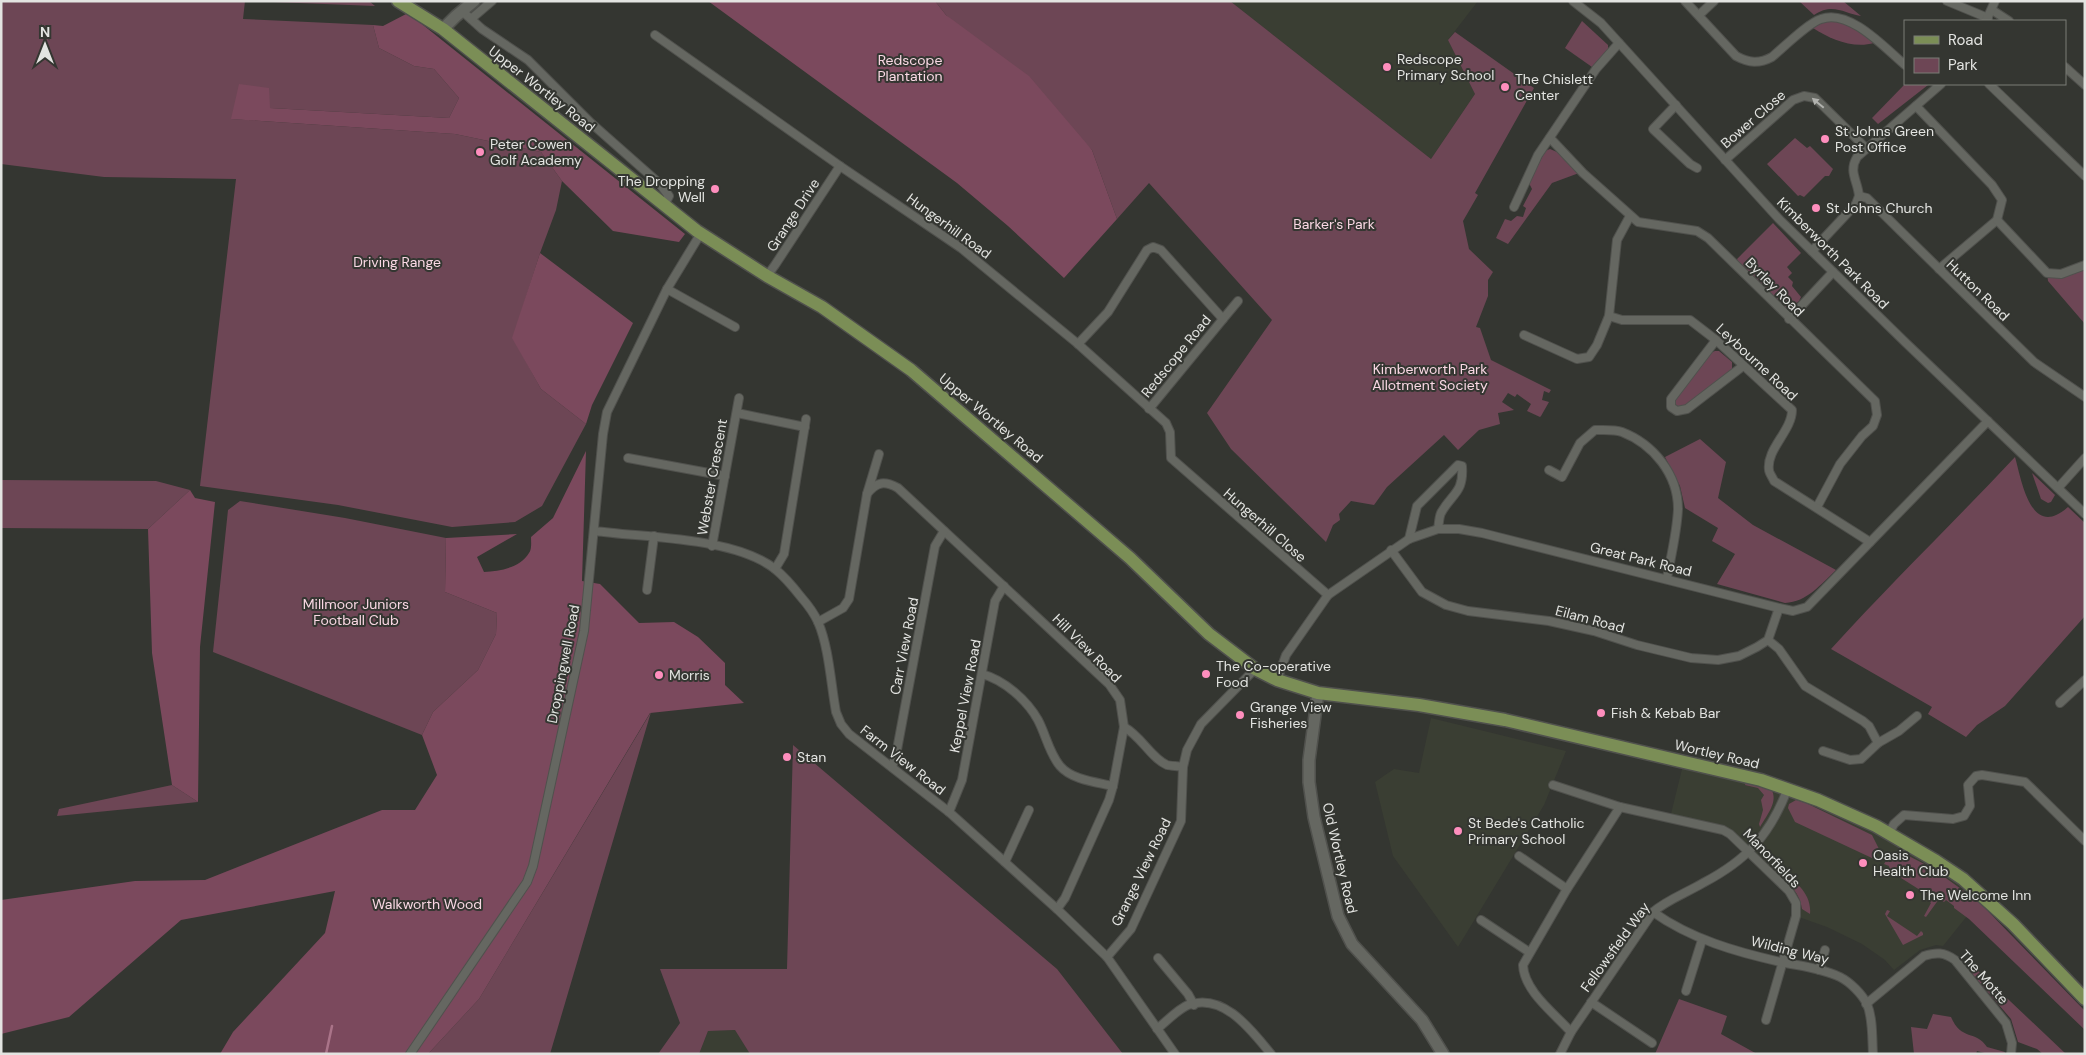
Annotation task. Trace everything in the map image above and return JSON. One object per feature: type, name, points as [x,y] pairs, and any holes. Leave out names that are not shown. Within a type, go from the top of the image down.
[{"type":"main road","name":"Upper Wortley Road","points":[[398,1],[443,29],[701,234],[767,276],[822,307],[911,370],[1130,558],[1209,634],[1255,669],[1277,680]]},
{"type":"main road","name":"Wortley Road","points":[[1277,680],[1318,693],[1460,711],[1718,769],[1788,788],[1890,833],[1936,861],[1987,899],[2085,1000]]},
{"type":"street","points":[[466,15],[474,1]]},
{"type":"street","points":[[443,29],[492,1]]},
{"type":"street","points":[[1685,1],[1736,56],[1744,61],[1756,63],[1765,61],[1816,21],[1829,17],[1842,18],[1853,22],[1904,64]]},
{"type":"street","points":[[1699,15],[1714,1]]},
{"type":"street","points":[[1947,1],[2005,20]]},
{"type":"street","points":[[1989,16],[1995,1]]},
{"type":"street","name":"Kimberworth Park Road","points":[[1578,3],[1601,22],[1773,213],[2085,514]]},
{"type":"street","name":"Upper Wortley Road","points":[[466,15],[528,60],[592,123],[660,184],[668,192],[669,196],[664,205]]},
{"type":"street","name":"Hungerhill Road","points":[[655,35],[840,166],[961,248],[1078,344],[1166,423],[1170,432],[1172,458],[1187,474]]},
{"type":"street","points":[[1514,207],[1530,171],[1550,138],[1596,69],[1619,42]]},
{"type":"street","points":[[2066,68],[2085,85]]},
{"type":"street","points":[[1927,85],[1934,90]]},
{"type":"street","points":[[1812,251],[1856,204],[1860,196],[1853,177],[1852,166],[1856,157],[1940,85]]},
{"type":"street","points":[[1990,85],[2085,176]]},
{"type":"street","name":"Bower Close","points":[[1725,160],[1784,106],[1797,97],[1804,96],[1815,98],[1866,148]]},
{"type":"street","points":[[1676,105],[1653,128],[1690,164],[1697,168]]},
{"type":"street","points":[[1916,106],[1992,185],[2002,200],[1996,220],[1939,269]]},
{"type":"street","name":"Byrley Road","points":[[1550,138],[1583,172],[1638,222],[1696,231],[1708,238],[1875,402],[1877,415],[1873,426],[1862,436],[1840,464],[1817,507]]},
{"type":"street","name":"Grange Drive","points":[[767,276],[840,166]]},
{"type":"street","name":"Hutton Road","points":[[1860,196],[1867,198],[2034,362],[2085,397]]},
{"type":"street","points":[[1524,335],[1577,359],[1590,357],[1597,346],[1609,316],[1617,240],[1630,216]]},
{"type":"street","points":[[1996,220],[2047,272],[2061,274],[2085,265]]},
{"type":"street","name":"Droppingwell Road","points":[[410,1054],[527,882],[533,866],[584,630],[607,412],[667,289],[701,234]]},
{"type":"street","name":"Redscope Road","points":[[1078,344],[1108,312],[1147,250],[1153,247],[1161,250],[1223,319]]},
{"type":"street","points":[[1789,319],[1832,272]]},
{"type":"street","points":[[667,289],[735,327]]},
{"type":"street","name":"Redscope Road","points":[[1149,409],[1238,301]]},
{"type":"street","name":"Leybourne Road","points":[[1609,316],[1622,320],[1690,320],[1716,340],[1792,410],[1792,420],[1782,434],[1771,459],[1768,471],[1774,481],[1870,542]]},
{"type":"street","points":[[1716,340],[1671,399],[1671,406],[1677,411],[1687,409],[1743,366]]},
{"type":"street","name":"Webster Crescent","points":[[712,546],[738,398]]},
{"type":"street","name":"Webster Crescent","points":[[736,413],[806,423],[784,554],[775,569]]},
{"type":"street","name":"Great Park Road","points":[[1277,680],[1286,655],[1328,595],[1409,539],[1438,529],[1459,529],[1482,533],[1793,611],[1807,607],[1839,577],[1870,542],[1988,421]]},
{"type":"street","points":[[1549,470],[1562,476],[1580,443],[1595,430],[1621,432],[1645,445],[1660,457],[1676,492],[1678,509],[1667,578]]},
{"type":"street","points":[[818,622],[843,608],[849,599],[867,494],[879,454]]},
{"type":"street","points":[[628,458],[725,476]]},
{"type":"street","points":[[2058,488],[2085,458]]},
{"type":"street","points":[[1409,539],[1417,506],[1449,472],[1458,465],[1462,466],[1463,479],[1458,490],[1440,514],[1438,529]]},
{"type":"street","name":"Hungerhill Close","points":[[1187,474],[1328,595]]},
{"type":"street","name":"Hill View Road","points":[[867,494],[873,486],[879,483],[888,483],[898,488],[1109,684],[1120,700],[1124,727],[1110,800],[1065,898],[1057,909]]},
{"type":"street","name":"Farm View Road","points":[[594,531],[630,536],[654,536],[735,550],[775,569],[796,590],[818,622],[836,712],[841,724],[849,734],[913,782],[949,812],[1057,909],[1107,957],[1175,1054]]},
{"type":"street","name":"Carr View Road","points":[[892,767],[935,546],[944,531]]},
{"type":"street","points":[[647,590],[654,536]]},
{"type":"street","name":"Eilam Road","points":[[1391,550],[1422,592],[1446,605],[1468,612],[1549,621],[1594,631],[1637,645],[1691,658],[1718,660],[1738,656],[1768,640]]},
{"type":"street","name":"Keppel View Road","points":[[949,812],[962,780],[995,601],[1004,586]]},
{"type":"street","points":[[1779,608],[1768,640],[1780,648],[1805,686],[1863,721],[1869,726],[1878,743]]},
{"type":"street","name":"Grange View Road","points":[[1107,957],[1131,929],[1181,821],[1183,767],[1187,750],[1201,724],[1255,669]]},
{"type":"street","points":[[982,674],[995,678],[1007,686],[1030,709],[1060,766],[1071,774],[1114,786]]},
{"type":"street","points":[[2060,703],[2085,680]]},
{"type":"street","name":"Old Wortley Road","points":[[1318,693],[1309,760],[1309,782],[1314,817],[1338,916],[1346,936],[1422,1020],[1443,1054]]},
{"type":"street","points":[[1823,751],[1856,760],[1865,756],[1878,743],[1899,731],[1917,716]]},
{"type":"street","points":[[1124,727],[1138,736],[1159,760],[1167,765],[1183,767]]},
{"type":"street","points":[[1890,833],[1894,824],[1904,815],[1953,819],[1964,816],[1970,806],[1968,785],[1971,780],[1982,775],[2028,784],[2085,841]]},
{"type":"street","name":"Manorfields","points":[[1553,785],[1620,807],[1723,830],[1730,834],[1789,891],[1796,904],[1796,916],[1766,1020]]},
{"type":"street","name":"Fellowsfield Way","points":[[1560,1054],[1570,1032],[1652,912],[1672,899],[1720,874],[1748,853],[1767,830],[1788,788]]},
{"type":"street","points":[[1570,1032],[1533,990],[1527,981],[1523,965],[1567,889],[1620,807]]},
{"type":"street","points":[[1005,862],[1029,810]]},
{"type":"street","points":[[1519,856],[1567,889]]},
{"type":"street","name":"Wilding Way","points":[[1652,912],[1679,930],[1702,940],[1819,970],[1846,980],[1866,1004],[1869,1012],[1873,1054]]},
{"type":"street","points":[[1481,920],[1529,952]]},
{"type":"street","points":[[1686,991],[1702,940]]},
{"type":"street","points":[[1819,970],[1825,950]]},
{"type":"street","name":"The Motte","points":[[1866,1004],[1924,956],[1932,953],[1948,955],[1955,960],[2006,1023],[2012,1043],[2011,1054]]},
{"type":"street","points":[[1162,960],[1194,1004]]},
{"type":"street","points":[[1591,1002],[1652,1043]]},
{"type":"street","points":[[1157,1029],[1188,1005],[1213,1004],[1229,1010],[1257,1036],[1271,1054]]},
{"type":"shaded area","name":"Redscope Primary School","points":[[1230,1],[1478,1],[1448,40],[1475,94],[1431,159]]},
{"type":"shaded area","name":"St Bede's Catholic Primary School","points":[[1431,718],[1566,751],[1544,805],[1458,947],[1393,856],[1375,782],[1394,769],[1419,773]]},
{"type":"shaded area","points":[[1684,761],[1848,813],[1983,896],[1943,946],[1936,945],[1920,950],[1894,970],[1885,960],[1862,944],[1827,927],[1796,916],[1796,903],[1730,834],[1670,818]]},
{"type":"shaded area","points":[[735,1030],[750,1054],[699,1054],[708,1031]]},
{"type":"green space","name":"Driving Range","points":[[1,1],[245,1],[243,19],[373,25],[379,48],[414,66],[434,69],[459,98],[449,118],[270,108],[232,119],[455,134],[541,152],[562,181],[556,210],[513,338],[541,389],[586,424],[542,506],[515,522],[452,527],[338,505],[200,486],[236,179],[104,177],[1,164]]},
{"type":"green space","points":[[245,1],[369,1],[375,6]]},
{"type":"green space","name":"Redscope Plantation","points":[[708,1],[935,1],[946,15],[1029,76],[1092,150],[1117,219],[1064,278],[1008,226],[957,183]]},
{"type":"green space","name":"Barker's Park","points":[[935,1],[1230,1],[1431,159],[1475,94],[1448,40],[1455,32],[1534,88],[1475,193],[1478,195],[1463,221],[1469,249],[1493,272],[1488,280],[1488,296],[1476,327],[1480,328],[1491,360],[1551,390],[1549,393],[1544,391],[1542,400],[1549,402],[1541,416],[1527,411],[1531,404],[1517,394],[1515,397],[1508,393],[1502,402],[1514,410],[1498,413],[1500,424],[1479,430],[1458,450],[1444,435],[1387,487],[1374,505],[1351,501],[1339,514],[1340,520],[1333,525],[1326,542],[1231,449],[1207,413],[1272,320],[1149,183],[1117,219],[1092,150],[946,15]]},
{"type":"green space","points":[[1799,1],[1843,1],[1861,16],[1833,9],[1827,9],[1814,15]]},
{"type":"green space","points":[[408,13],[685,234],[679,242],[613,231],[562,181],[541,152],[455,134],[231,119],[239,84],[269,88],[270,108],[449,118],[459,98],[434,69],[414,66],[379,48],[373,25],[383,26]]},
{"type":"green space","points":[[1838,20],[1856,28],[1874,43],[1866,45],[1850,44],[1827,36],[1813,28],[1824,21]]},
{"type":"green space","points":[[1582,21],[1608,45],[1608,50],[1592,67],[1565,48]]},
{"type":"green space","points":[[1904,85],[1928,85],[1878,124],[1872,118]]},
{"type":"green space","points":[[1795,138],[1807,148],[1810,146],[1833,169],[1829,176],[1825,176],[1804,197],[1798,196],[1767,164]]},
{"type":"green space","points":[[1550,149],[1557,152],[1579,173],[1552,183],[1508,244],[1496,238],[1505,219],[1511,221],[1517,216],[1523,217],[1526,208],[1523,206],[1532,189],[1529,183],[1545,151]]},
{"type":"green space","points":[[1773,223],[1801,253],[1787,267],[1792,273],[1788,277],[1793,282],[1792,286],[1801,297],[1788,310],[1784,309],[1739,265],[1737,259]]},
{"type":"green space","points":[[540,253],[633,323],[592,405],[586,424],[541,389],[512,338]]},
{"type":"green space","points":[[2085,265],[2085,324],[2048,281],[2047,273],[2051,274]]},
{"type":"green space","points":[[1719,351],[1732,362],[1732,370],[1682,408],[1679,408],[1675,405],[1676,397],[1710,353]]},
{"type":"green space","points":[[1700,439],[1726,462],[1718,498],[1753,525],[1836,570],[1807,596],[1785,603],[1717,584],[1735,554],[1712,541],[1718,528],[1685,508],[1680,486],[1665,457]]},
{"type":"green space","name":"Walkworth Wood","points":[[586,451],[582,581],[600,584],[639,623],[674,622],[698,637],[725,663],[725,685],[744,703],[650,713],[479,999],[428,1054],[220,1054],[233,1032],[325,933],[335,891],[181,920],[69,1017],[1,1034],[1,900],[135,881],[205,880],[382,810],[415,810],[437,775],[422,735],[433,712],[478,670],[496,634],[497,613],[445,592],[446,538],[517,534],[477,557],[484,572],[503,570],[520,562],[530,551],[531,537],[553,518]]},
{"type":"green space","points":[[2015,457],[2025,493],[2030,504],[2037,512],[2045,517],[2055,515],[2068,507],[2085,523],[2085,616],[2005,706],[1977,725],[1966,737],[1928,714],[1932,707],[1831,649]]},
{"type":"green space","points":[[2032,473],[2055,495],[2051,502],[2048,503],[2041,499]]},
{"type":"green space","points":[[1,480],[156,481],[190,490],[148,529],[1,528]]},
{"type":"green space","points":[[190,490],[195,498],[215,502],[200,647],[198,802],[172,785],[152,653],[148,529]]},
{"type":"green space","name":"Millmoor Juniors Football Club","points":[[240,501],[345,518],[446,538],[445,592],[497,613],[496,634],[478,670],[433,712],[422,735],[213,652],[228,510]]},
{"type":"green space","points":[[651,712],[550,1054],[428,1054],[479,999]]},
{"type":"green space","points":[[793,745],[1057,969],[1123,1054],[750,1054],[735,1030],[708,1031],[699,1054],[658,1054],[680,1023],[660,969],[787,969]]},
{"type":"green space","points":[[1746,782],[1771,789],[1773,794],[1773,803],[1760,827],[1759,824],[1763,810],[1761,800],[1764,795],[1758,788],[1745,785]]},
{"type":"green space","points":[[172,785],[198,802],[57,816],[59,809]]},
{"type":"green space","points":[[1796,800],[1872,835],[1879,849],[1874,859],[1795,822],[1788,808],[1789,804]]},
{"type":"green space","points":[[1901,852],[1932,868],[1979,902],[2085,1011],[2085,1030],[1969,919],[1946,900],[1944,902],[1939,899],[1926,917],[1924,916],[1931,903],[1929,901],[1931,897],[1890,871],[1889,866],[1884,864],[1888,857],[1890,858],[1895,853]]},
{"type":"green space","points":[[1779,870],[1801,888],[1808,900],[1810,914],[1802,909],[1796,893],[1777,873]]},
{"type":"green space","points":[[1887,910],[1890,911],[1887,916],[1917,936],[1921,931],[1923,935],[1903,945],[1885,914]]},
{"type":"green space","points":[[1973,966],[2066,1054],[2043,1054],[2037,1049],[2018,1042],[2011,1019],[1969,970]]},
{"type":"green space","points":[[1679,999],[1727,1016],[1721,1034],[1757,1054],[1655,1054]]},
{"type":"green space","points":[[1933,1014],[1951,1017],[1964,1033],[1983,1042],[1987,1047],[2005,1052],[2004,1054],[1988,1054],[1977,1051],[1976,1054],[1914,1054],[1911,1027],[1927,1029]]},
{"type":"waterway","points":[[326,1054],[332,1026]]},
{"type":"place","name":"Redscope Primary School","points":[[1387,67]]},
{"type":"place","name":"The Chislett Center","points":[[1505,87]]},
{"type":"place","name":"St Johns Green Post Office","points":[[1825,139]]},
{"type":"place","name":"Peter Cowen Golf Academy","points":[[480,152]]},
{"type":"place","name":"The Dropping Well","points":[[715,189]]},
{"type":"place","name":"St Johns Church","points":[[1816,208]]},
{"type":"place","name":"The Co-operative Food","points":[[1206,674]]},
{"type":"place","name":"Morris","points":[[659,675]]},
{"type":"place","name":"Fish & Kebab Bar","points":[[1601,713]]},
{"type":"place","name":"Grange View Fisheries","points":[[1240,715]]},
{"type":"place","name":"Stan","points":[[787,757]]},
{"type":"place","name":"St Bede's Catholic Primary School","points":[[1458,831]]},
{"type":"place","name":"Oasis Health Club","points":[[1863,863]]},
{"type":"place","name":"The Welcome Inn","points":[[1910,895]]},
{"type":"park label","name":"Kimberworth Park Allotment Society","points":[[1430,378]]}]
